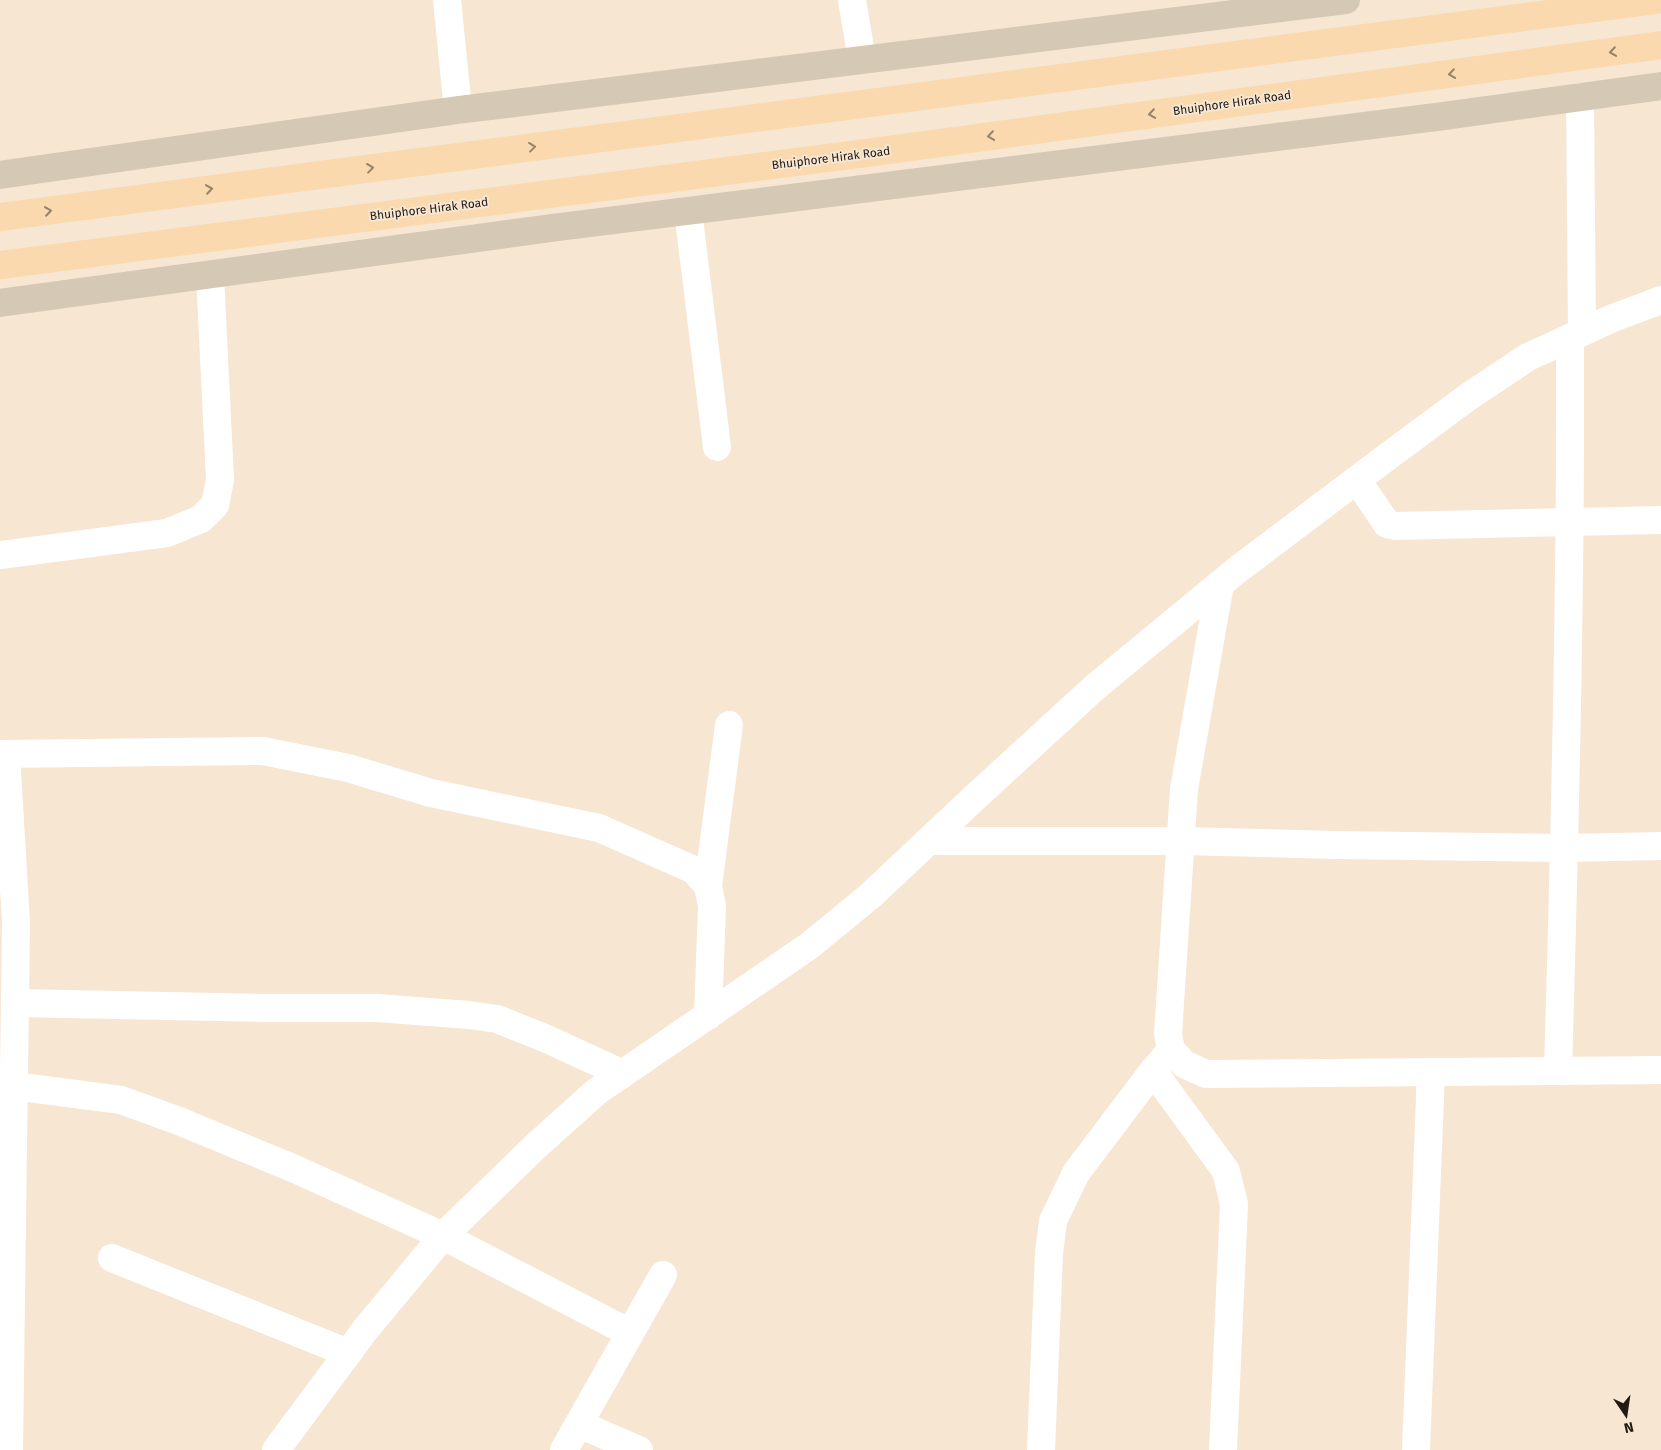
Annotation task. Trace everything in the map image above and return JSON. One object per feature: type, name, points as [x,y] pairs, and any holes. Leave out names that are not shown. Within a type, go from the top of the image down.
[{"type":"main road","points":[[0,217],[1655,0]]},
{"type":"main road","name":"Bhuiphore Hirak Road","points":[[0,265],[874,152],[1661,45]]},
{"type":"street","points":[[447,0],[458,110]]},
{"type":"street","points":[[852,0],[862,60]]},
{"type":"street","points":[[0,175],[458,110],[1346,0]]},
{"type":"street","points":[[0,303],[688,211],[1661,86]]},
{"type":"street","points":[[1558,1071],[1565,848],[1580,97]]},
{"type":"street","points":[[688,211],[717,447]]},
{"type":"street","points":[[0,556],[166,533],[201,518],[215,505],[220,480],[210,275]]},
{"type":"street","points":[[276,1450],[348,1353],[443,1236],[537,1145],[596,1092],[809,946],[870,896],[1094,688],[1220,584],[1468,397],[1528,357],[1613,318],[1661,300]]},
{"type":"street","points":[[1357,480],[1387,524],[1395,526],[1661,520]]},
{"type":"street","points":[[1220,584],[1184,789],[1169,1000],[1168,1034],[1171,1050],[1184,1064],[1206,1074],[1661,1070]]},
{"type":"street","points":[[708,1016],[712,906],[708,886],[728,724]]},
{"type":"street","points":[[10,1450],[15,1003],[8,921],[3,754],[263,751],[348,768],[431,793],[598,828],[694,870],[708,886]]},
{"type":"street","points":[[928,841],[1181,841],[1565,848],[1661,846]]},
{"type":"street","points":[[15,1003],[262,1008],[377,1008],[469,1015],[498,1019],[623,1074]]},
{"type":"street","points":[[1041,1450],[1049,1253],[1053,1221],[1076,1173],[1171,1050]]},
{"type":"street","points":[[1153,1071],[1226,1172],[1231,1187],[1234,1204],[1223,1450]]},
{"type":"street","points":[[1416,1450],[1431,1072]]},
{"type":"street","points":[[14,1086],[121,1100],[179,1121],[295,1169],[443,1236],[630,1333]]},
{"type":"street","points":[[112,1258],[348,1353]]},
{"type":"street","points":[[564,1450],[663,1275]]},
{"type":"street","points":[[579,1424],[639,1450]]}]
